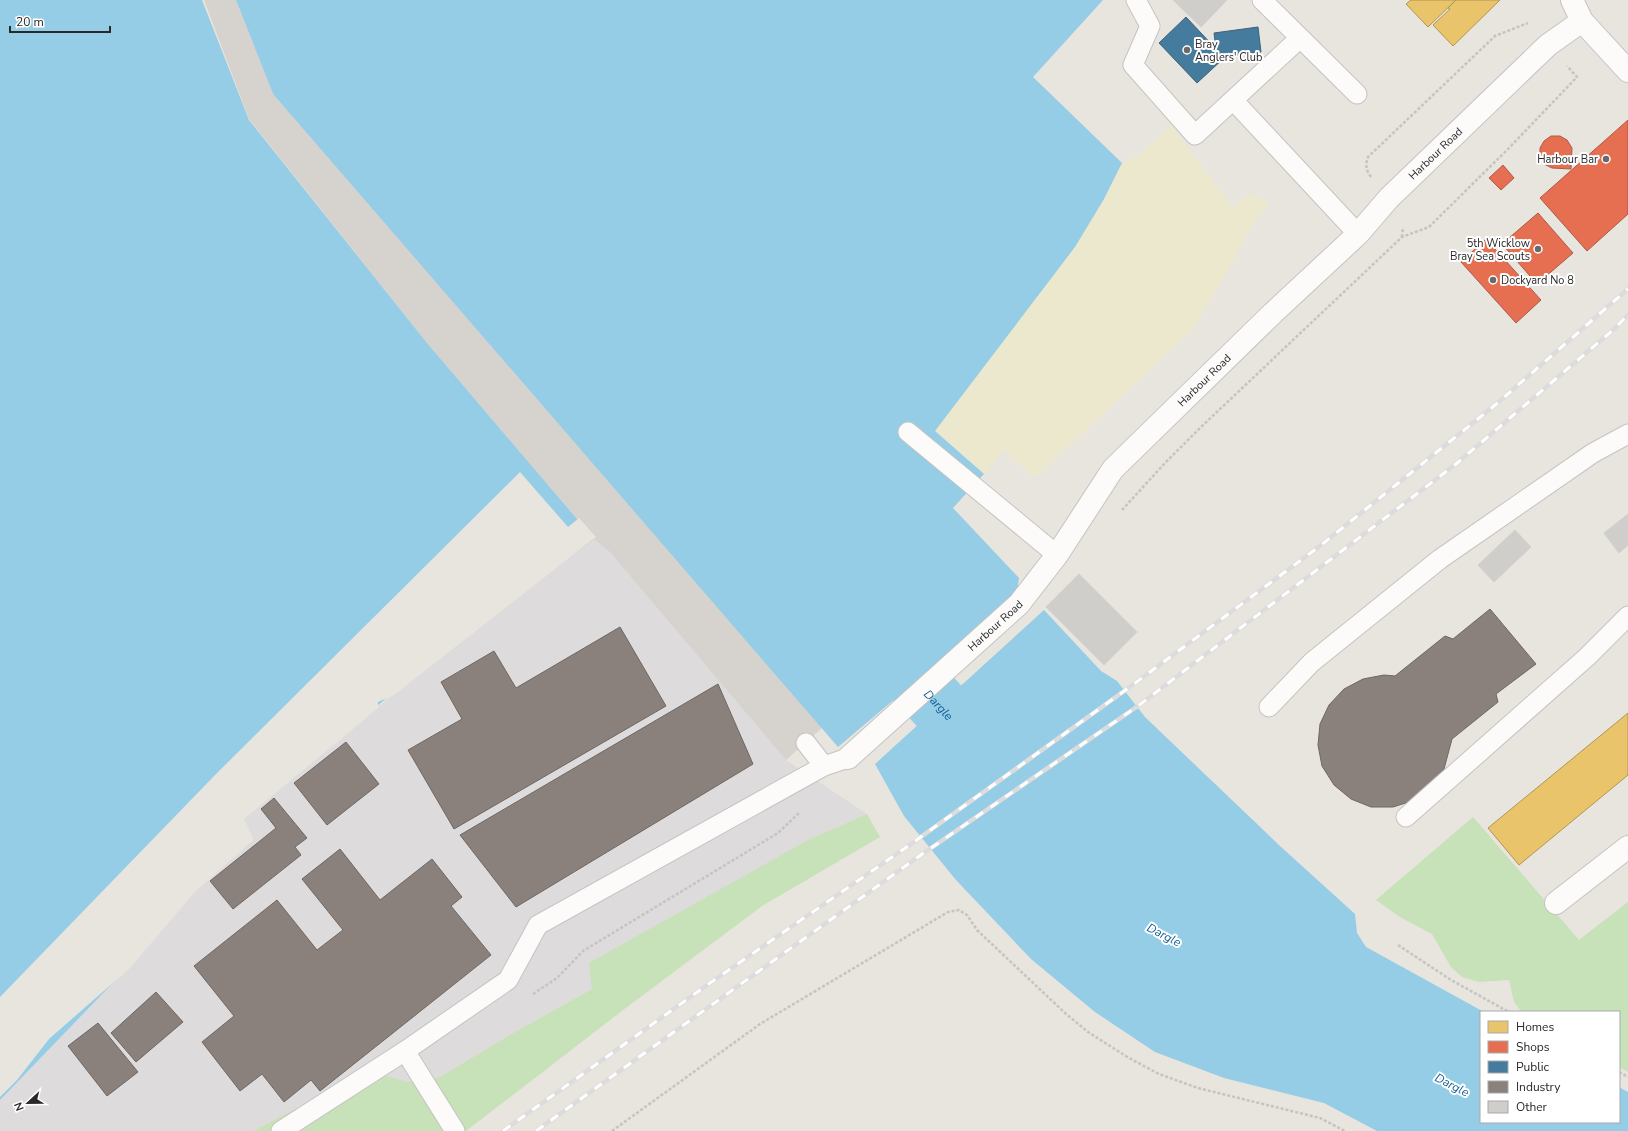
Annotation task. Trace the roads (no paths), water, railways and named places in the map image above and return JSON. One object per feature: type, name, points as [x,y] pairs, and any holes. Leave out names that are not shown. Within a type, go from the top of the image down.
[{"type":"street","points":[[1572,0],[1582,21],[1628,71]]},
{"type":"street","name":"Harbour Road","points":[[848,758],[1019,604],[1057,555],[1113,469],[1267,319],[1358,234],[1389,198],[1548,45],[1582,21]]},
{"type":"street","points":[[1556,903],[1628,847]]},
{"type":"lane","points":[[1136,0],[1150,26],[1133,65],[1196,135],[1300,38]]},
{"type":"lane","points":[[1262,0],[1357,94]]},
{"type":"lane","points":[[1234,100],[1358,234]]},
{"type":"lane","points":[[908,432],[1057,555]]},
{"type":"lane","points":[[1269,707],[1312,662],[1440,559],[1593,452],[1628,434]]},
{"type":"lane","points":[[1406,817],[1586,657],[1628,616]]},
{"type":"lane","points":[[806,743],[824,766]]},
{"type":"lane","points":[[281,1131],[405,1051],[508,980],[538,925],[824,766],[848,758]]},
{"type":"lane","points":[[405,1051],[455,1131]]},
{"type":"water","points":[[0,0],[202,0],[249,120],[427,343],[594,539],[433,660],[241,818],[192,891],[134,961],[0,1100]]},
{"type":"water","points":[[236,0],[1103,0],[1033,77],[1122,163],[1104,199],[1075,247],[935,431],[984,474],[953,508],[1019,578],[1017,591],[916,681],[838,747],[273,94]]},
{"type":"water","points":[[1044,610],[1101,671],[1117,681],[1145,717],[1280,846],[1355,914],[1357,933],[1366,947],[1482,1011],[1480,1011],[1480,1123],[1620,1123],[1620,1088],[1628,1092],[1628,1131],[1377,1131],[1324,1103],[1224,1078],[1155,1052],[1095,1012],[1031,959],[956,880],[904,816],[875,764]]},
{"type":"waterway","name":"Dargle","points":[[916,681],[995,766]]},
{"type":"railway","points":[[503,1131],[710,983],[911,844],[1127,689],[1320,546],[1494,406],[1628,289]]},
{"type":"railway","points":[[536,1131],[918,857],[1138,706],[1456,464],[1613,330],[1628,315]]},
{"type":"place","name":"Bray Anglers' Club","points":[[1187,50]]},
{"type":"place","name":"Harbour Bar","points":[[1606,159]]},
{"type":"place","name":"5th Wicklow Bray Sea Scouts","points":[[1538,249]]},
{"type":"place","name":"Dockyard No 8","points":[[1493,280]]}]
